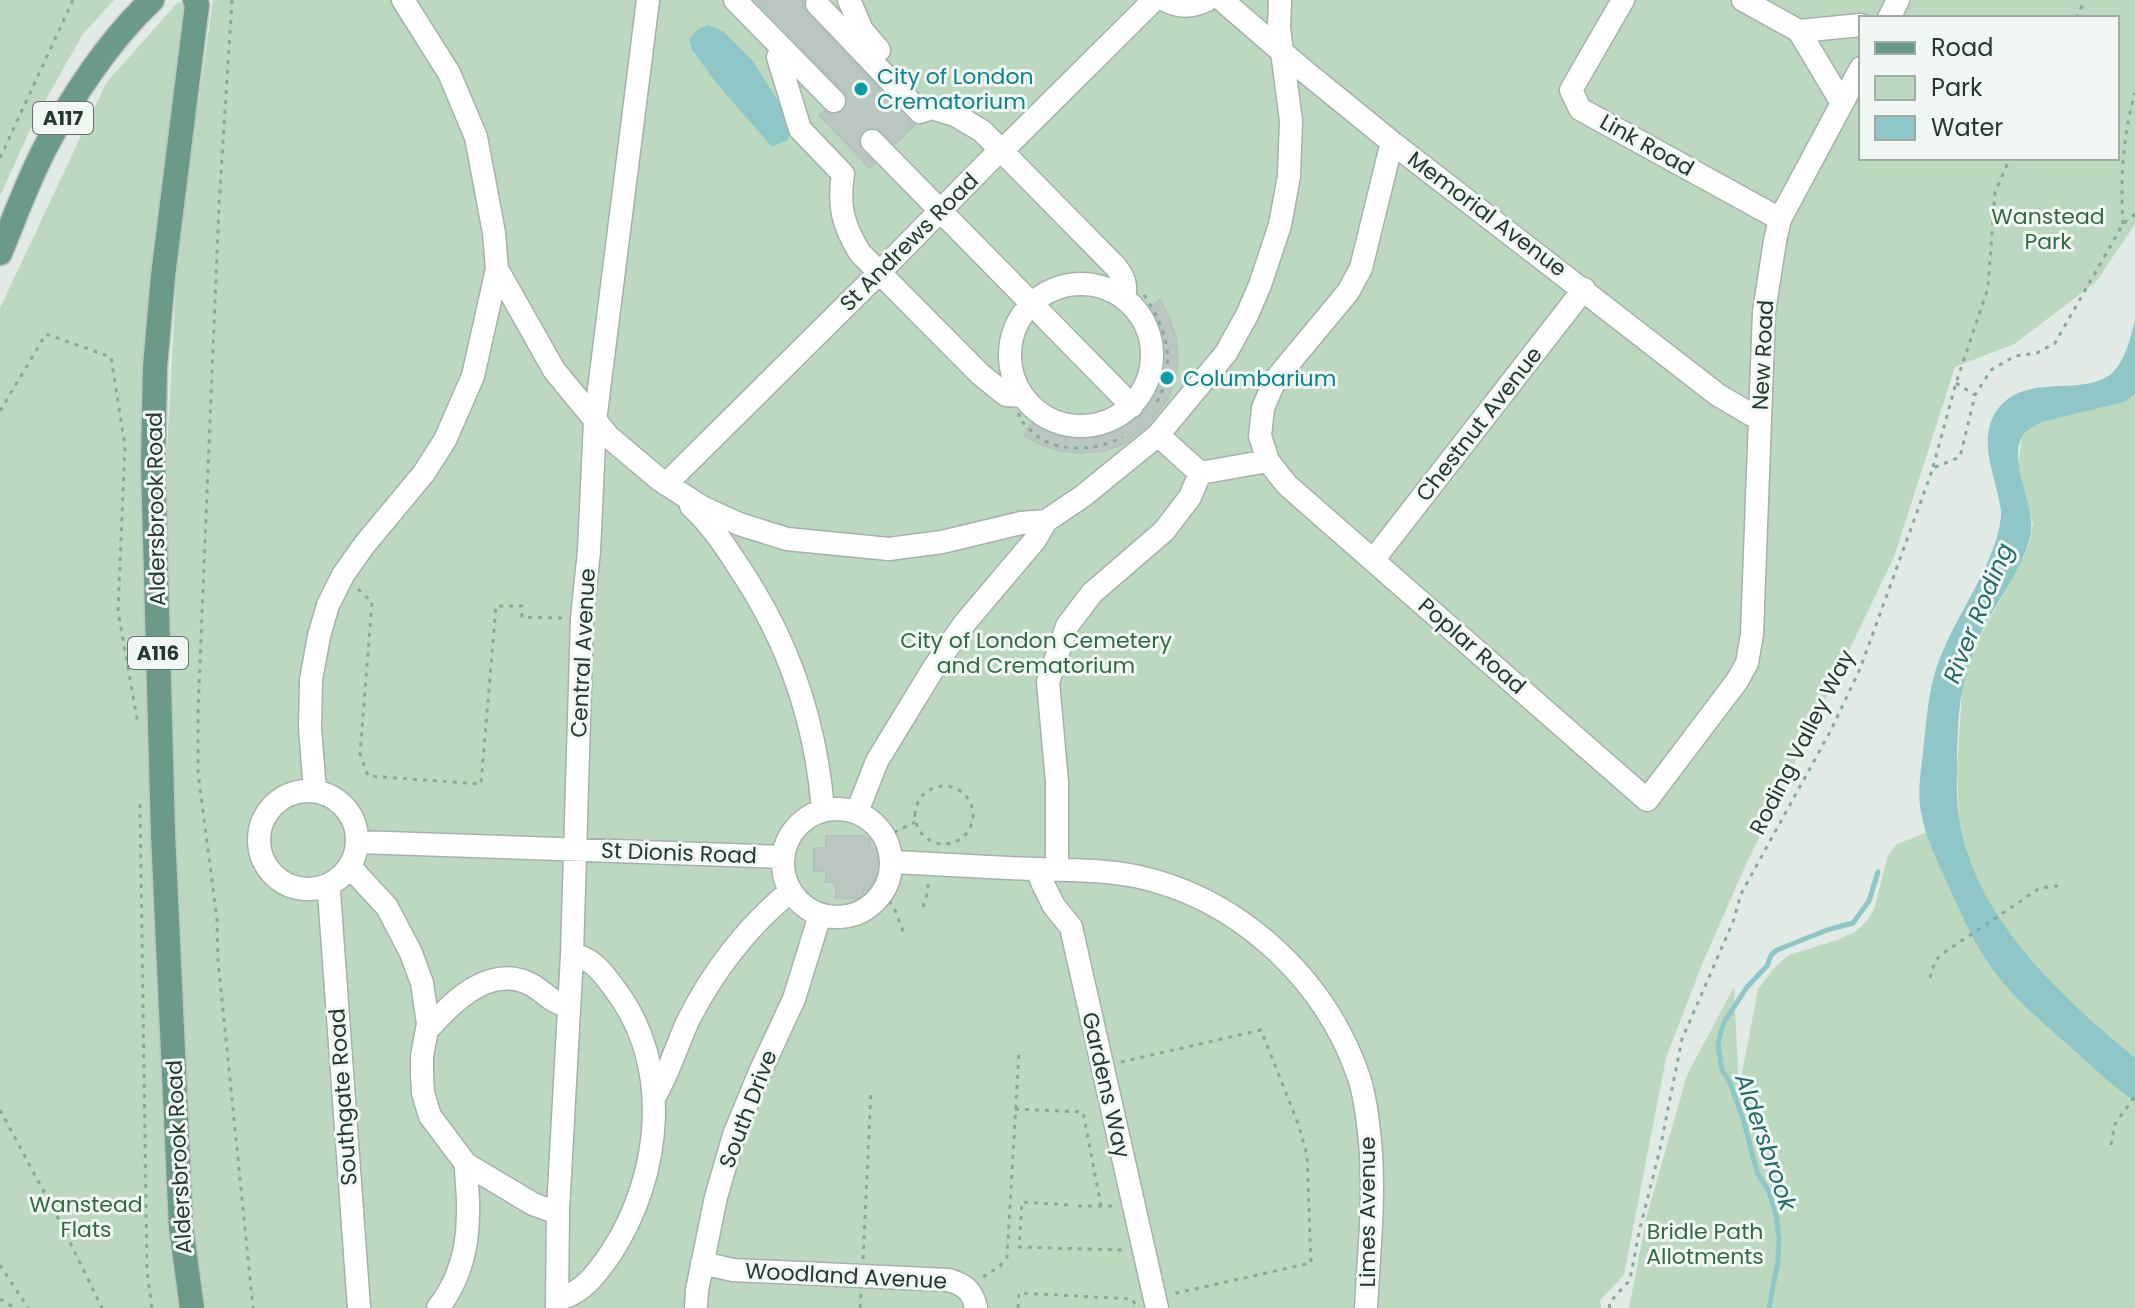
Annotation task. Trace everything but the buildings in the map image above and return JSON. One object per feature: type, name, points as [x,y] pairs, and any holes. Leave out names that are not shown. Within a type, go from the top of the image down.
[{"type":"main road","name":"A117","points":[[0,253],[44,151],[59,125],[106,51],[152,0]]},
{"type":"main road","name":"Aldersbrook Road","points":[[192,1308],[181,1227],[175,1101],[163,833],[153,464],[155,367],[163,276],[197,5],[195,0]]},
{"type":"lane","points":[[315,791],[310,728],[311,680],[328,605],[343,575],[424,473],[445,440],[473,376],[497,269],[494,233],[476,137],[449,73],[403,0]]},
{"type":"lane","name":"Central Avenue","points":[[557,1303],[582,618],[589,551],[595,421],[648,0]]},
{"type":"lane","points":[[735,0],[834,101]]},
{"type":"lane","points":[[849,0],[862,30],[931,108],[955,115],[982,131],[1003,150],[1116,267],[1134,296],[1148,330],[1152,350],[1151,370],[1144,390],[1132,406],[1115,418],[1095,425],[1074,426],[1054,422],[1036,411],[1022,396],[1013,378],[1009,358],[1011,338],[1018,320],[1030,304],[1047,292],[1066,285],[1086,283],[1134,296]]},
{"type":"lane","name":"St Andrews Road","points":[[666,484],[1154,0]]},
{"type":"lane","points":[[1165,0],[1187,6],[1207,0]]},
{"type":"lane","name":"Memorial Avenue","points":[[1222,0],[1394,144],[1718,395],[1752,415],[1760,416]]},
{"type":"lane","points":[[857,812],[877,761],[964,624],[1035,540],[1046,521],[1083,496],[1158,435],[1226,353],[1247,315],[1280,225],[1289,176],[1291,121],[1279,28],[1280,0]]},
{"type":"lane","name":"Link Road","points":[[1623,0],[1571,90],[1580,109],[1780,219]]},
{"type":"lane","points":[[1743,0],[1799,31],[1842,103]]},
{"type":"lane","points":[[817,4],[920,112],[931,108]]},
{"type":"lane","points":[[1799,31],[1859,25]]},
{"type":"lane","points":[[784,50],[778,57],[800,129],[843,174],[840,196],[842,216],[860,253],[980,374],[1006,395],[1022,396]]},
{"type":"lane","name":"New Road","points":[[1747,663],[1752,634],[1764,312],[1775,241],[1780,219],[1859,72]]},
{"type":"lane","points":[[872,141],[1132,406]]},
{"type":"lane","points":[[1200,473],[1268,461],[1260,436],[1263,408],[1275,380],[1348,292],[1361,268],[1394,144]]},
{"type":"lane","points":[[497,269],[554,370],[609,437],[698,513],[723,543],[756,593],[782,640],[802,695],[814,742],[823,810]]},
{"type":"lane","name":"Chestnut Avenue","points":[[1374,559],[1584,289]]},
{"type":"lane","points":[[1158,435],[1200,473]]},
{"type":"lane","name":"Poplar Road","points":[[1268,461],[1287,485],[1647,800],[1737,681],[1747,663]]},
{"type":"lane","points":[[892,862],[1048,869],[1057,782],[1048,682],[1067,626],[1092,593],[1164,531],[1190,497],[1200,473]]},
{"type":"lane","points":[[666,484],[702,507],[739,524],[787,539],[845,545],[889,549],[942,542],[1021,523],[1046,521]]},
{"type":"lane","points":[[300,791],[315,791],[329,795],[351,814],[356,828],[357,851],[350,867],[336,882],[312,890],[297,889],[271,873],[263,860],[259,831],[274,804],[300,791]]},
{"type":"lane","points":[[823,810],[857,812],[881,830],[889,845],[891,875],[881,895],[858,914],[833,918],[820,915],[805,907],[791,891],[785,877],[783,857],[787,841],[796,827],[823,810]]},
{"type":"lane","name":"St Dionis Road","points":[[358,842],[783,857]]},
{"type":"lane","points":[[350,867],[387,907],[402,932],[422,983],[428,1024],[422,1056],[423,1093],[430,1116],[466,1164],[533,1204],[558,1210]]},
{"type":"lane","name":"Gardens Way","points":[[1048,869],[1042,882],[1054,906],[1071,927],[1149,1305]]},
{"type":"lane","name":"Limes Avenue","points":[[1048,869],[1135,876],[1199,897],[1242,921],[1280,953],[1314,992],[1339,1033],[1358,1074],[1369,1132],[1372,1173],[1366,1308]]},
{"type":"lane","name":"Southgate Road","points":[[326,886],[329,892],[359,1308]]},
{"type":"lane","points":[[654,1098],[712,979],[746,935],[791,891]]},
{"type":"lane","name":"South Drive","points":[[696,1308],[716,1197],[734,1135],[794,999],[820,915]]},
{"type":"lane","points":[[557,1303],[583,1287],[602,1267],[621,1238],[640,1196],[651,1151],[654,1098],[638,1027],[623,999],[599,968],[581,956],[572,955]]},
{"type":"lane","points":[[428,1024],[432,1025],[465,994],[495,979],[520,980],[557,1004],[568,1005]]},
{"type":"lane","points":[[438,1308],[457,1275],[466,1244],[469,1213],[466,1164]]},
{"type":"lane","name":"Woodland Avenue","points":[[702,1263],[733,1270],[948,1280],[960,1283],[971,1298]]},
{"type":"path","points":[[0,158],[73,0]]},
{"type":"path","points":[[232,0],[219,205],[198,772],[217,920],[218,960],[253,1308]]},
{"type":"path","points":[[2123,224],[2121,189],[2126,128],[2135,92]]},
{"type":"path","name":"Roding Valley Way","points":[[1610,1308],[1609,1303],[1630,1280],[1682,1039],[1733,922],[1741,894],[1824,743],[1860,669],[1933,468],[1956,383],[1988,288],[1995,192],[2009,160]]},
{"type":"path","points":[[1933,468],[1960,457],[1975,395],[1991,370],[2015,356],[2037,353],[2055,343],[2123,224],[2135,214]]},
{"type":"path","points":[[1134,296],[1157,313]]},
{"type":"path","points":[[0,411],[46,334],[111,357],[125,446],[118,611],[139,728]]},
{"type":"path","points":[[1166,380],[1174,383]]},
{"type":"path","points":[[1956,383],[1975,395]]},
{"type":"path","points":[[1019,419],[1035,433]]},
{"type":"path","points":[[1112,441],[1114,447]]},
{"type":"path","points":[[343,575],[372,602],[360,754],[368,776],[481,784],[496,606],[522,606],[522,617],[582,618]]},
{"type":"path","points":[[939,786],[949,786],[966,796],[973,813],[969,832],[962,839],[943,845],[925,838],[915,822],[914,812],[923,795],[939,786]]},
{"type":"path","points":[[140,792],[147,1271],[152,1308]]},
{"type":"path","points":[[885,837],[915,822]]},
{"type":"path","points":[[922,864],[928,884],[923,907]]},
{"type":"path","points":[[1930,978],[1935,961],[2030,894],[2047,886],[2064,887]]},
{"type":"path","points":[[881,895],[893,905],[905,936]]},
{"type":"path","points":[[1018,1308],[1019,1293],[1132,1299],[1149,1305],[1311,1263],[1307,1155],[1299,1126],[1261,1030],[1101,1066]]},
{"type":"path","points":[[971,1298],[1007,1257],[1019,1053]]},
{"type":"path","points":[[860,1308],[871,1091]]},
{"type":"path","points":[[2111,1145],[2112,1131],[2135,1096]]},
{"type":"path","points":[[1015,1109],[1083,1112],[1101,1206]]},
{"type":"path","points":[[0,1110],[102,1308]]},
{"type":"path","points":[[1068,1205],[1022,1202],[1019,1247],[1123,1250],[1124,1240]]},
{"type":"path","points":[[1078,1206],[1113,1206]]},
{"type":"path","points":[[0,1265],[28,1308]]},
{"type":"path","points":[[0,1299],[15,1308]]},
{"type":"green space","points":[[0,0],[114,0],[83,34],[36,117],[0,196]]},
{"type":"green space","name":"City of London Cemetery and Crematorium","points":[[213,0],[2135,0],[2135,224],[2096,282],[2014,344],[1955,367],[1894,557],[1743,871],[1666,1058],[1624,1275],[1600,1300],[1601,1308],[199,1308],[192,1256],[180,1045],[165,488],[178,244]]},
{"type":"green space","name":"Wanstead Flats","points":[[178,2],[192,7],[149,345],[182,1308],[0,1308],[0,308],[106,83]]},
{"type":"green space","name":"Bridle Path Allotments","points":[[2135,394],[2135,1308],[1629,1308],[1647,1215],[1687,1075],[1734,987],[1739,1089],[1758,989],[1774,968],[1789,955],[1841,939],[1856,931],[1874,909],[1888,855],[1897,844],[1959,820],[1957,769],[1962,692],[1975,646],[2024,556],[2033,524],[2018,465],[2022,437],[2042,422],[2125,402]]},
{"type":"water","points":[[709,25],[724,32],[752,60],[791,121],[788,140],[772,147],[692,50],[689,38]]},
{"type":"water","name":"River Roding","points":[[2135,320],[2135,394],[2125,402],[2042,422],[2022,437],[2018,460],[2030,513],[2030,537],[2019,566],[1979,637],[1962,692],[1957,802],[1968,855],[1983,890],[2002,922],[2051,982],[2135,1058],[2135,1101],[2028,1009],[1987,961],[1966,924],[1932,849],[1919,797],[1933,680],[1946,643],[1982,573],[1999,528],[2001,508],[1988,444],[1988,433],[1995,413],[2007,400],[2022,392],[2103,379],[2115,370],[2122,359]]},
{"type":"waterway","name":"Aldersbrook","points":[[1769,1308],[1778,1261],[1776,1214],[1769,1192],[1757,1172],[1744,1122],[1722,1070],[1718,1045],[1721,1031],[1747,987],[1777,950],[1853,923],[1869,901],[1878,872]]},
{"type":"tunnel","points":[[834,101],[872,141]]},
{"type":"place","name":"City of London Crematorium","points":[[861,89]]},
{"type":"place","name":"Columbarium","points":[[1167,378]]},
{"type":"park label","name":"Wanstead Park","points":[[2048,228]]}]
